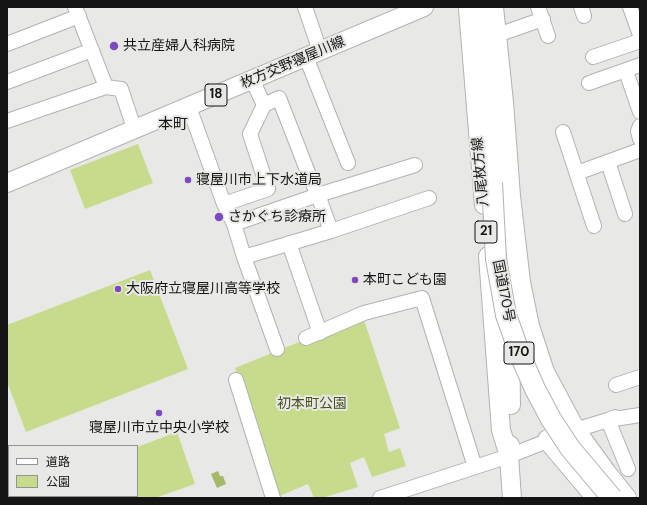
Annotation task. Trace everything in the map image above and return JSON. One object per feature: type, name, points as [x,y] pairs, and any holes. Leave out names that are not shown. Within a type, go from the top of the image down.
[{"type":"highway","name":"国道170号","points":[[476,7],[478,13],[489,113],[496,259],[506,315],[521,357],[535,389],[551,419],[566,442],[612,498]]},
{"type":"highway","name":"国道170号","points":[[493,7],[503,102],[510,196],[520,282],[528,326],[544,372],[575,430],[626,498]]},
{"type":"highway","points":[[548,440],[597,498]]},
{"type":"main road","name":"枚方交野寝屋川線","points":[[7,183],[134,128],[189,107],[424,7]]},
{"type":"main road","name":"八尾枚方線","points":[[468,7],[501,430],[509,456]]},
{"type":"main road","name":"八尾枚方線","points":[[510,196],[508,255],[511,426],[509,456],[512,498]]},
{"type":"street","points":[[305,7],[313,54],[348,162]]},
{"type":"street","points":[[630,7],[640,35]]},
{"type":"street","points":[[7,44],[77,11],[106,87]]},
{"type":"street","points":[[496,34],[503,33],[540,13],[548,36]]},
{"type":"street","points":[[593,57],[640,41]]},
{"type":"street","points":[[7,82],[92,50]]},
{"type":"street","points":[[590,83],[640,65]]},
{"type":"street","points":[[628,77],[640,112]]},
{"type":"street","points":[[255,79],[256,88],[264,105]]},
{"type":"street","points":[[8,117],[106,87],[121,90],[134,128]]},
{"type":"street","points":[[224,204],[268,188],[250,134],[264,105],[279,98],[331,231]]},
{"type":"street","points":[[189,107],[224,204],[234,224],[277,350]]},
{"type":"street","points":[[640,126],[638,131],[640,139]]},
{"type":"street","points":[[563,132],[594,226]]},
{"type":"street","points":[[576,173],[640,150]]},
{"type":"street","points":[[608,162],[625,214]]},
{"type":"street","points":[[234,224],[318,195],[415,165]]},
{"type":"street","points":[[244,257],[331,231],[429,198]]},
{"type":"street","points":[[288,243],[320,333]]},
{"type":"street","points":[[306,338],[364,313],[422,298],[475,467]]},
{"type":"street","points":[[616,385],[640,376]]},
{"type":"street","points":[[236,380],[273,498]]},
{"type":"street","points":[[380,498],[509,456],[575,430],[608,420],[640,406]]},
{"type":"street","points":[[608,420],[640,415]]},
{"type":"street","points":[[608,420],[628,469]]},
{"type":"green space","points":[[138,144],[153,183],[85,209],[70,170]]},
{"type":"green space","points":[[150,270],[188,369],[26,432],[7,382],[7,325]]},
{"type":"green space","name":"初本町公園","points":[[361,317],[364,320],[400,428],[384,434],[389,452],[400,448],[406,466],[372,477],[364,457],[350,463],[358,487],[322,498],[314,498],[308,484],[277,497],[235,368]]},
{"type":"green space","points":[[177,432],[195,484],[155,498],[20,497],[138,497],[138,447]]},
{"type":"shaded area","points":[[218,471],[220,476],[223,476],[226,484],[217,488],[211,474]]},
{"type":"place","name":"共立産婦人科病院","points":[[114,46]]},
{"type":"place","name":"寝屋川市上下水道局","points":[[188,180]]},
{"type":"place","name":"さかぐち診療所","points":[[219,217]]},
{"type":"place","name":"本町こども園","points":[[355,280]]},
{"type":"place","name":"大阪府立寝屋川高等学校","points":[[118,289]]},
{"type":"place","name":"寝屋川市立中央小学校","points":[[159,413]]},
{"type":"district","name":"本町","points":[[173,125]]}]
